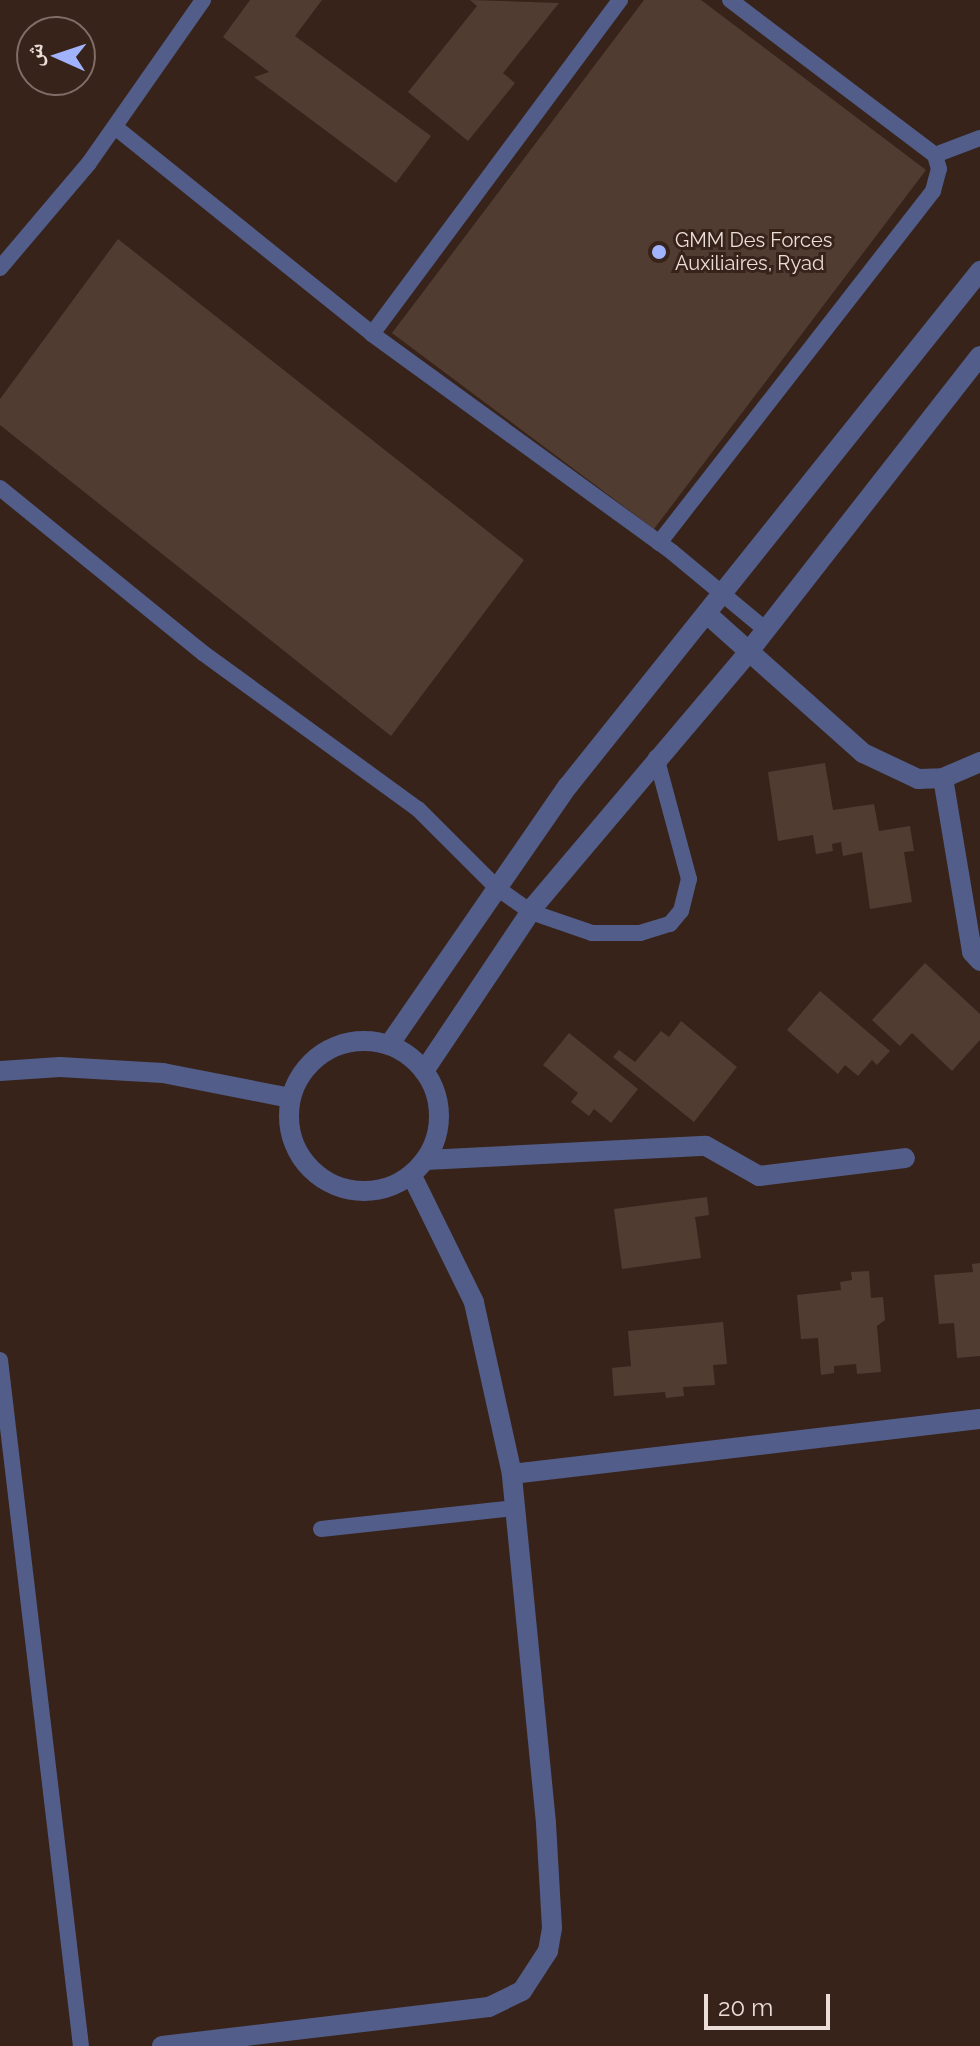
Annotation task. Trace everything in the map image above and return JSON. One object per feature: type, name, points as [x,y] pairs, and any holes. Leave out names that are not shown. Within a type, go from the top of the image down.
[{"type":"street","points":[[389,1045],[568,786],[980,271]]},
{"type":"street","points":[[424,1071],[531,912],[656,757],[747,654],[980,356]]},
{"type":"street","points":[[707,614],[747,654],[863,753],[918,779],[943,778],[980,762]]},
{"type":"street","points":[[943,778],[972,952],[980,961]]},
{"type":"street","points":[[358,1041],[389,1045],[424,1071],[440,1116],[426,1160],[412,1176],[377,1192],[340,1189],[308,1169],[290,1135],[290,1098],[304,1070],[328,1049],[358,1041]]},
{"type":"street","points":[[0,1071],[60,1067],[137,1071],[290,1098]]},
{"type":"street","points":[[426,1160],[706,1146],[759,1176],[905,1158]]},
{"type":"street","points":[[162,2046],[254,2041],[489,2007],[522,1991],[539,1969],[552,1928],[512,1474],[474,1302],[412,1176]]},
{"type":"street","points":[[512,1474],[980,1419]]},
{"type":"lane","points":[[0,268],[115,127],[203,0]]},
{"type":"lane","points":[[372,334],[620,0]]},
{"type":"lane","points":[[659,543],[933,191],[939,169],[935,155],[730,0]]},
{"type":"lane","points":[[115,127],[372,334],[659,543],[766,630]]},
{"type":"lane","points":[[935,155],[980,138]]},
{"type":"lane","points":[[0,488],[203,653],[418,809],[497,888],[531,912],[592,933],[640,933],[670,924],[681,911],[689,879],[656,757]]},
{"type":"lane","points":[[0,1360],[81,2046]]},
{"type":"lane","points":[[321,1529],[515,1508]]},
{"type":"building","points":[[250,0],[322,0],[295,36],[431,136],[396,183],[254,77],[269,72],[223,37]]},
{"type":"building","points":[[470,0],[559,3],[503,73],[515,83],[468,141],[408,92],[477,6]]},
{"type":"building","name":"GMM Des Forces Auxiliaires, Ryad","points":[[644,0],[701,0],[926,170],[654,529],[392,333]]},
{"type":"building","points":[[118,239],[524,560],[391,736],[0,425],[0,399]]},
{"type":"building","points":[[825,763],[833,810],[874,804],[879,831],[910,826],[914,851],[904,852],[912,902],[870,909],[862,852],[843,856],[841,842],[832,844],[833,851],[816,854],[813,835],[778,841],[768,772]]},
{"type":"building","points":[[925,963],[980,1014],[980,1040],[952,1071],[912,1033],[900,1046],[872,1020]]},
{"type":"building","points":[[820,991],[890,1051],[877,1065],[872,1060],[858,1076],[845,1065],[838,1074],[787,1030]]},
{"type":"building","points":[[681,1021],[737,1067],[694,1122],[613,1057],[619,1050],[635,1062],[661,1031],[669,1037]]},
{"type":"building","points":[[569,1033],[638,1089],[611,1123],[594,1109],[589,1116],[571,1102],[578,1093],[543,1065]]},
{"type":"building","points":[[707,1197],[709,1215],[695,1217],[701,1258],[622,1269],[614,1209]]},
{"type":"building","points":[[980,1263],[980,1356],[957,1358],[954,1323],[939,1324],[934,1275],[973,1272],[972,1264]]},
{"type":"building","points":[[869,1271],[871,1298],[883,1297],[885,1320],[877,1326],[881,1372],[857,1374],[856,1364],[834,1366],[834,1373],[821,1375],[818,1338],[801,1339],[797,1295],[841,1290],[840,1282],[852,1280],[851,1272]]},
{"type":"building","points":[[723,1322],[727,1364],[713,1365],[715,1385],[683,1387],[684,1396],[666,1398],[665,1392],[614,1396],[612,1368],[631,1366],[628,1331]]},
{"type":"place","name":"GMM Des Forces Auxiliaires, Ryad","points":[[659,252]]}]
